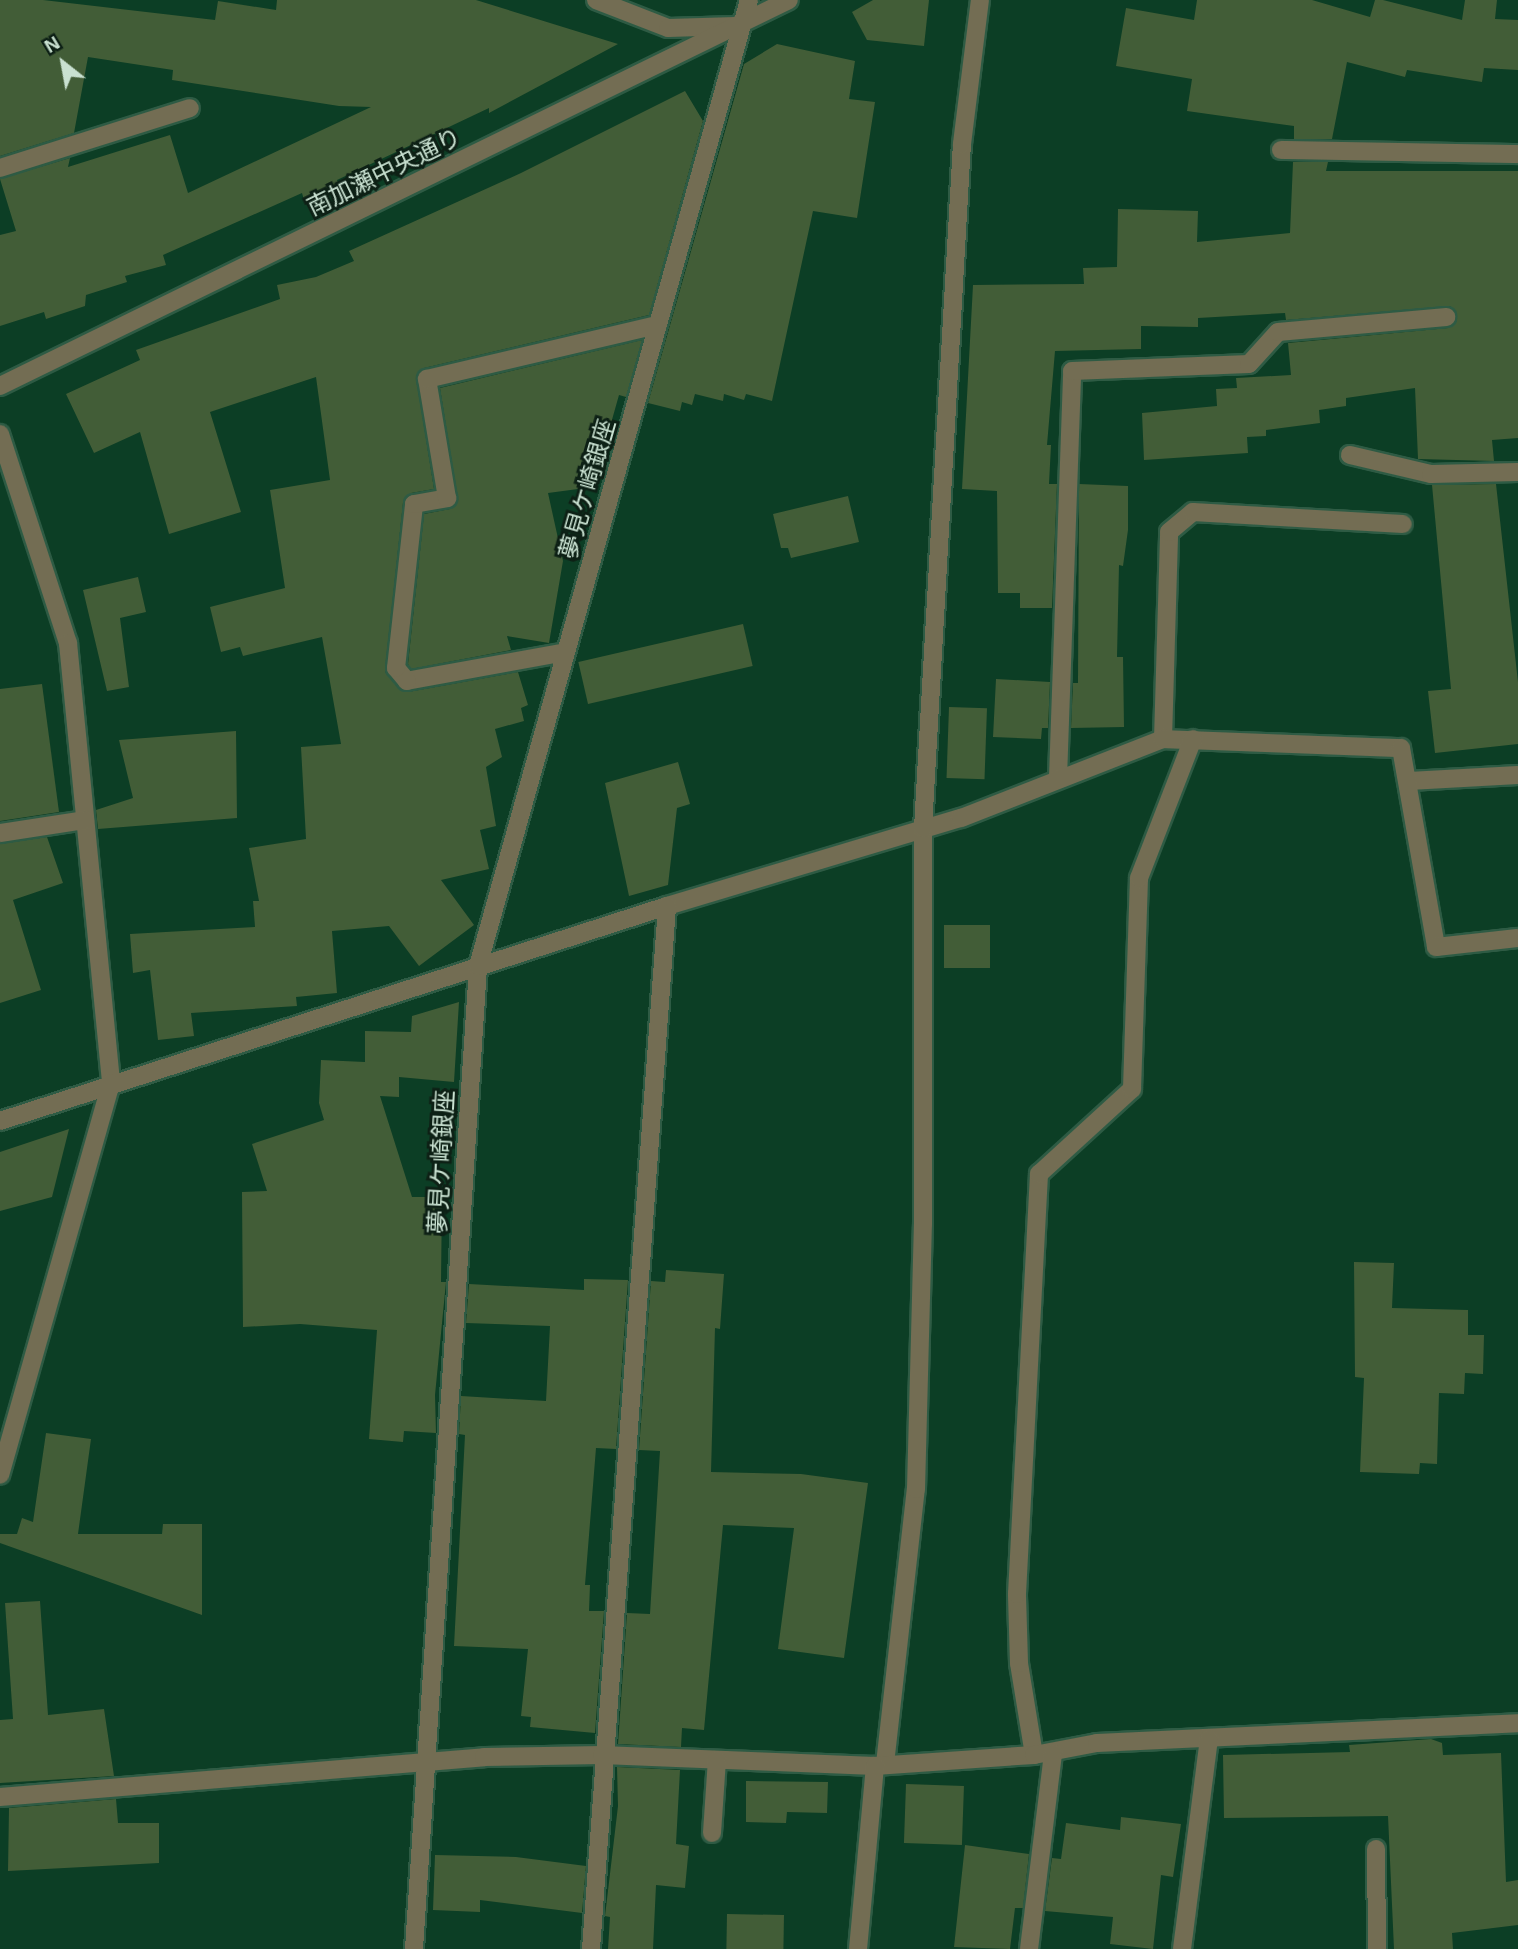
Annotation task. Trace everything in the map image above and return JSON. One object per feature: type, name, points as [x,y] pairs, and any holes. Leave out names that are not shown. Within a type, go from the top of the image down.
[{"type":"street","points":[[596,0],[668,28],[743,26]]},
{"type":"street","name":"夢見ケ崎銀座","points":[[414,1949],[429,1760],[478,966],[750,0]]},
{"type":"street","name":"南加瀬中央通り","points":[[0,386],[743,26],[789,0]]},
{"type":"street","points":[[858,1949],[916,1489],[923,1224],[923,828],[962,144],[980,0]]},
{"type":"street","points":[[0,168],[190,108]]},
{"type":"street","points":[[1281,150],[1518,154]]},
{"type":"street","points":[[1058,778],[1072,371],[1249,364],[1278,332],[1446,317]]},
{"type":"street","points":[[566,652],[407,681],[396,668],[414,504],[447,498],[427,379],[659,325]]},
{"type":"street","points":[[0,434],[68,643],[111,1083],[0,1475]]},
{"type":"street","points":[[1350,455],[1431,474],[1518,472]]},
{"type":"street","points":[[1163,739],[1169,532],[1194,512],[1403,524]]},
{"type":"street","points":[[1034,1755],[1019,1663],[1017,1594],[1039,1174],[1132,1089],[1139,878],[1193,738]]},
{"type":"street","points":[[0,1121],[111,1083],[667,906],[961,818],[1163,739],[1193,738],[1401,748],[1409,781],[1436,947],[1518,938]]},
{"type":"street","points":[[1409,781],[1518,775]]},
{"type":"street","points":[[0,833],[85,820]]},
{"type":"street","points":[[590,1949],[602,1755],[667,906]]},
{"type":"street","points":[[0,1797],[429,1760],[602,1755],[880,1765],[1034,1755],[1097,1743],[1518,1723]]},
{"type":"street","points":[[1182,1949],[1209,1738]]},
{"type":"street","points":[[1029,1949],[1053,1753]]},
{"type":"street","points":[[712,1833],[717,1760]]},
{"type":"street","points":[[1376,1849],[1377,1949]]},
{"type":"building","points":[[0,0],[43,0],[215,20],[218,1],[276,10],[277,0],[476,0],[618,44],[489,113],[489,108],[337,180],[339,185],[304,200],[302,193],[163,255],[166,265],[125,276],[127,282],[86,295],[85,306],[46,319],[44,312],[0,326],[0,235],[16,231],[0,179],[70,158],[68,167],[170,135],[188,193],[371,107],[339,106],[172,80],[173,70],[88,57],[74,133],[0,156]]},
{"type":"building","points":[[873,0],[929,0],[924,46],[867,40],[852,12]]},
{"type":"building","points":[[1197,0],[1312,0],[1370,17],[1375,0],[1383,0],[1462,20],[1465,0],[1497,0],[1495,19],[1518,20],[1518,70],[1484,68],[1482,82],[1407,70],[1405,77],[1347,62],[1332,139],[1294,139],[1294,126],[1187,111],[1192,79],[1116,66],[1126,8],[1194,20]]},
{"type":"building","points":[[777,44],[855,61],[849,99],[875,102],[857,218],[813,211],[772,401],[746,394],[744,400],[724,394],[723,401],[695,394],[692,405],[682,402],[680,411],[648,403],[744,64]]},
{"type":"building","points":[[685,91],[703,121],[649,315],[424,368],[416,376],[434,489],[411,493],[403,503],[385,672],[399,689],[408,692],[518,672],[528,705],[521,708],[524,721],[495,729],[502,757],[486,767],[496,826],[480,830],[489,869],[441,880],[474,925],[419,966],[389,926],[332,931],[337,993],[296,997],[297,1006],[191,1013],[194,1036],[158,1040],[150,970],[133,973],[130,934],[255,927],[253,901],[259,901],[249,848],[306,839],[301,747],[341,744],[322,637],[243,656],[240,647],[221,652],[210,607],[285,588],[270,490],[330,480],[316,377],[210,412],[241,512],[169,534],[140,432],[94,453],[66,394],[140,360],[136,350],[280,299],[277,285],[316,277],[354,261],[349,251],[521,173]]},
{"type":"building","points":[[1293,162],[1328,162],[1326,171],[1518,171],[1518,438],[1492,440],[1494,461],[1418,459],[1415,388],[1346,398],[1346,406],[1319,410],[1320,423],[1266,430],[1266,436],[1247,437],[1248,453],[1144,460],[1142,413],[1217,406],[1216,389],[1237,388],[1236,378],[1291,375],[1288,343],[1448,328],[1457,317],[1450,306],[1286,320],[1285,313],[1198,318],[1198,327],[1141,326],[1141,349],[1055,351],[1047,445],[1051,445],[1049,484],[1057,484],[1052,608],[1020,608],[1020,593],[998,593],[997,491],[962,489],[973,285],[1084,284],[1083,268],[1117,267],[1118,209],[1198,211],[1197,242],[1290,233]]},
{"type":"building","points":[[642,340],[626,397],[619,395],[593,487],[548,493],[563,561],[549,643],[507,636],[511,650],[411,669],[408,664],[424,514],[450,509],[458,501],[440,388]]},
{"type":"building","points":[[1079,484],[1128,486],[1128,530],[1123,566],[1119,565],[1117,657],[1123,657],[1124,727],[1071,728],[1073,683],[1078,683]]},
{"type":"building","points":[[1496,484],[1518,682],[1518,744],[1435,753],[1428,691],[1451,689],[1432,485]]},
{"type":"building","points":[[848,496],[859,542],[791,558],[788,548],[781,548],[773,514]]},
{"type":"building","points":[[138,577],[146,612],[120,618],[129,687],[107,691],[83,590]]},
{"type":"building","points":[[743,624],[753,666],[588,704],[578,662]]},
{"type":"building","points":[[996,679],[1050,682],[1048,728],[1042,728],[1041,739],[993,737]]},
{"type":"building","points":[[42,684],[59,812],[0,821],[0,689]]},
{"type":"building","points":[[949,707],[987,708],[984,779],[947,778]]},
{"type":"building","points":[[236,731],[237,818],[98,829],[96,810],[133,798],[119,740]]},
{"type":"building","points":[[678,762],[690,804],[677,808],[668,885],[629,896],[605,783]]},
{"type":"building","points":[[47,837],[63,883],[13,900],[41,990],[0,1003],[0,844]]},
{"type":"building","points":[[944,925],[990,925],[990,968],[944,968]]},
{"type":"building","points":[[459,1002],[454,1082],[399,1077],[399,1097],[380,1096],[412,1197],[442,1197],[441,1282],[446,1282],[435,1395],[436,1433],[404,1431],[403,1442],[369,1439],[377,1330],[300,1324],[243,1327],[242,1192],[267,1191],[252,1144],[324,1120],[319,1103],[321,1060],[365,1062],[365,1031],[411,1032],[412,1016]]},
{"type":"building","points":[[69,1129],[52,1197],[0,1211],[0,1152]]},
{"type":"building","points":[[1354,1262],[1394,1263],[1392,1308],[1468,1310],[1468,1335],[1484,1335],[1483,1374],[1465,1373],[1464,1394],[1439,1393],[1437,1464],[1420,1463],[1419,1474],[1360,1472],[1364,1378],[1355,1377]]},
{"type":"building","points":[[666,1270],[724,1274],[720,1329],[715,1328],[711,1472],[801,1474],[868,1483],[844,1658],[778,1649],[794,1528],[723,1525],[704,1730],[682,1728],[681,1747],[618,1744],[627,1613],[650,1614],[660,1451],[639,1450],[651,1281],[665,1282]]},
{"type":"building","points":[[584,1279],[628,1280],[616,1449],[596,1448],[585,1585],[590,1585],[589,1611],[604,1611],[595,1733],[530,1727],[531,1717],[521,1716],[528,1649],[454,1646],[465,1435],[459,1434],[461,1396],[546,1401],[550,1326],[466,1323],[469,1284],[584,1290]]},
{"type":"building","points":[[46,1433],[91,1439],[78,1534],[162,1534],[163,1524],[202,1524],[202,1615],[0,1543],[0,1534],[17,1534],[22,1518],[33,1522]]},
{"type":"building","points":[[40,1601],[48,1715],[104,1709],[114,1776],[0,1783],[0,1720],[13,1719],[5,1603]]},
{"type":"building","points":[[1431,1739],[1442,1743],[1443,1755],[1501,1753],[1506,1882],[1518,1880],[1518,1925],[1452,1933],[1453,1949],[1394,1949],[1388,1816],[1224,1818],[1223,1755],[1350,1752],[1349,1745]]},
{"type":"building","points":[[617,1767],[680,1770],[676,1844],[689,1846],[685,1888],[656,1885],[653,1949],[608,1949],[610,1917],[605,1916],[618,1806]]},
{"type":"building","points":[[746,1781],[828,1782],[827,1813],[787,1812],[786,1823],[746,1822]]},
{"type":"building","points":[[906,1784],[964,1786],[962,1845],[904,1843]]},
{"type":"building","points":[[116,1799],[118,1823],[159,1823],[159,1863],[8,1871],[9,1808]]},
{"type":"building","points":[[1121,1817],[1181,1824],[1173,1877],[1161,1875],[1153,1949],[1110,1944],[1113,1917],[1045,1911],[1052,1858],[1061,1859],[1066,1823],[1120,1830]]},
{"type":"building","points":[[965,1845],[1029,1854],[1023,1908],[1015,1908],[1010,1949],[954,1947]]},
{"type":"building","points":[[435,1855],[516,1857],[586,1866],[582,1913],[480,1900],[480,1912],[433,1910]]},
{"type":"building","points":[[727,1914],[784,1915],[783,1949],[726,1949]]}]
